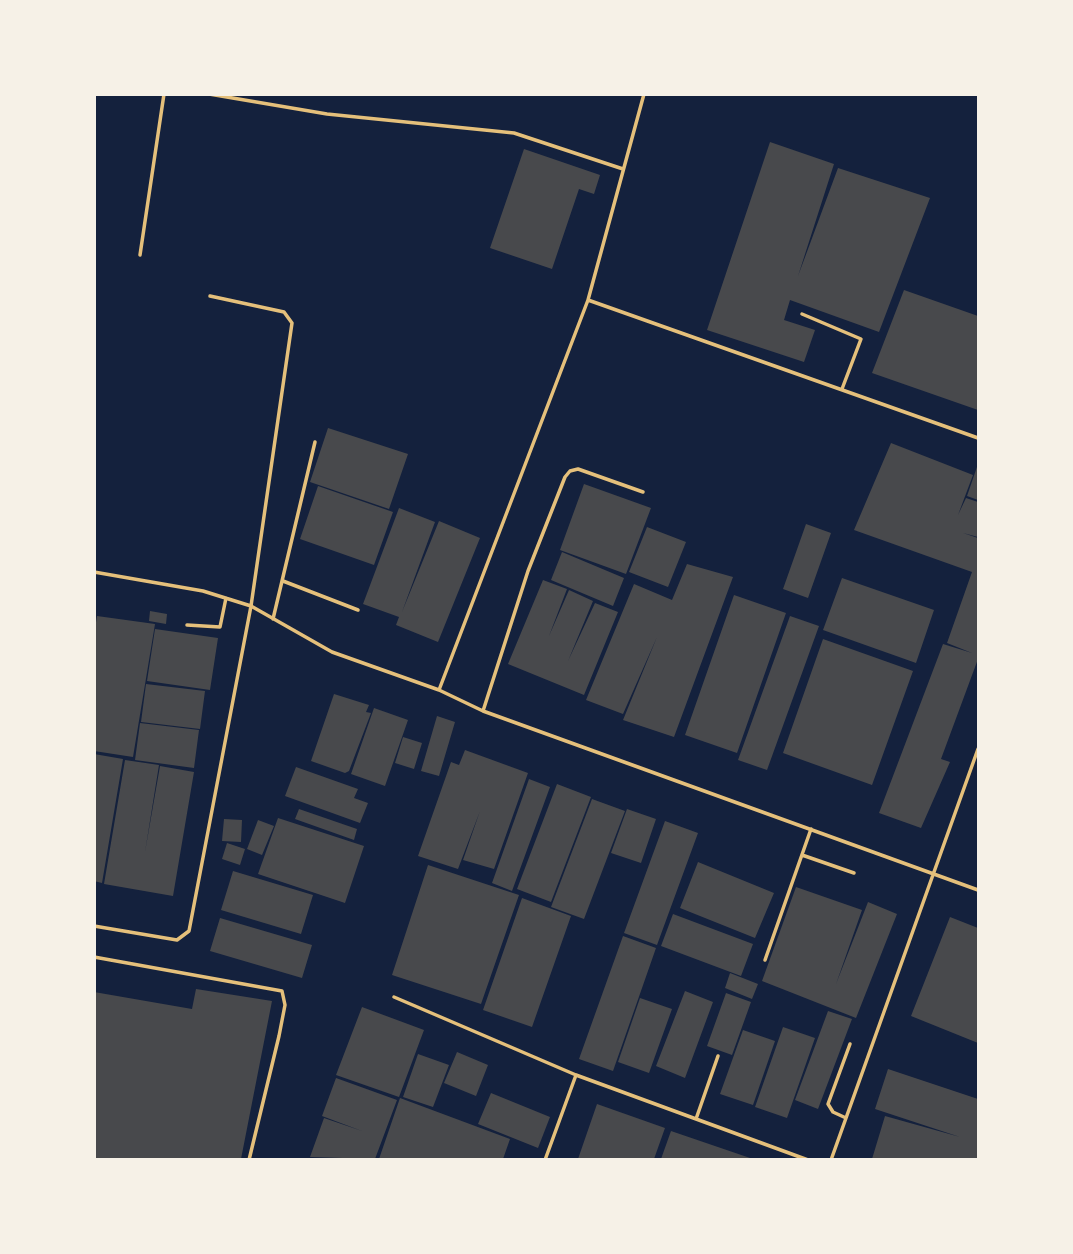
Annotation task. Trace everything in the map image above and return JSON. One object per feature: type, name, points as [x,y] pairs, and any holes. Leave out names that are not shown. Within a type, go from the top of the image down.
[{"type":"lane","points":[[140,255],[164,94]]},
{"type":"lane","points":[[209,94],[327,114],[514,133],[623,169]]},
{"type":"lane","points":[[439,690],[589,300],[644,94]]},
{"type":"lane","points":[[94,926],[177,940],[189,931],[251,606],[292,323],[284,312],[210,296]]},
{"type":"lane","points":[[589,300],[978,438]]},
{"type":"lane","points":[[802,314],[861,339],[842,389]]},
{"type":"lane","points":[[274,619],[315,442]]},
{"type":"lane","points":[[483,711],[528,571],[565,477],[570,471],[578,469],[643,492]]},
{"type":"lane","points":[[94,572],[203,591],[251,606],[332,652],[439,690],[483,711],[978,890]]},
{"type":"lane","points":[[283,580],[358,610]]},
{"type":"lane","points":[[187,625],[220,627],[226,598]]},
{"type":"lane","points":[[831,1160],[978,749]]},
{"type":"lane","points":[[765,960],[811,828]]},
{"type":"lane","points":[[802,855],[854,873]]},
{"type":"lane","points":[[94,957],[282,991],[285,1005],[279,1036],[249,1160]]},
{"type":"lane","points":[[394,997],[576,1074],[808,1160]]},
{"type":"lane","points":[[846,1118],[833,1112],[828,1104],[850,1044]]},
{"type":"lane","points":[[696,1118],[718,1056]]},
{"type":"lane","points":[[545,1160],[576,1074]]},
{"type":"building","points":[[770,142],[834,164],[798,276],[838,168],[930,198],[879,332],[790,300],[784,320],[815,330],[804,362],[707,330]]},
{"type":"building","points":[[524,149],[600,175],[594,194],[579,189],[552,269],[490,248]]},
{"type":"building","points":[[904,290],[978,316],[978,410],[872,373]]},
{"type":"building","points":[[328,428],[408,454],[389,509],[310,482]]},
{"type":"building","points":[[891,443],[973,475],[958,515],[966,498],[978,502],[978,537],[963,533],[978,538],[978,659],[941,759],[950,762],[921,828],[879,813],[943,644],[972,653],[947,643],[972,572],[854,530]]},
{"type":"building","points":[[978,464],[978,500],[967,496]]},
{"type":"building","points":[[584,484],[651,508],[626,574],[560,550]]},
{"type":"building","points":[[318,486],[393,512],[374,565],[300,539]]},
{"type":"building","points":[[399,508],[435,522],[402,612],[439,521],[480,538],[438,642],[396,625],[399,617],[363,604]]},
{"type":"building","points":[[806,524],[831,533],[808,598],[783,589]]},
{"type":"building","points":[[647,527],[686,542],[668,587],[629,572]]},
{"type":"building","points":[[562,552],[624,578],[613,606],[551,580]]},
{"type":"building","points":[[687,564],[733,577],[674,737],[623,720],[657,637],[623,714],[586,700],[634,584],[672,600]]},
{"type":"building","points":[[842,578],[934,610],[916,663],[823,630]]},
{"type":"building","points":[[543,580],[567,589],[549,636],[569,590],[593,601],[568,661],[595,603],[618,612],[584,695],[508,664]]},
{"type":"building","points":[[734,595],[786,613],[737,753],[685,735]]},
{"type":"building","points":[[150,611],[167,614],[166,624],[149,621]]},
{"type":"building","points":[[97,616],[155,624],[133,757],[94,751],[94,635]]},
{"type":"building","points":[[790,616],[819,626],[767,770],[738,760]]},
{"type":"building","points":[[155,629],[218,638],[210,690],[147,681]]},
{"type":"building","points":[[823,639],[913,671],[872,785],[783,753]]},
{"type":"building","points":[[146,684],[205,691],[200,729],[141,722]]},
{"type":"building","points":[[334,694],[369,705],[366,712],[371,713],[349,771],[345,773],[311,761]]},
{"type":"building","points":[[374,708],[408,720],[385,786],[351,774]]},
{"type":"building","points":[[437,716],[455,722],[439,776],[421,771]]},
{"type":"building","points":[[140,723],[199,730],[194,768],[135,760]]},
{"type":"building","points":[[403,737],[422,743],[414,769],[395,763]]},
{"type":"building","points":[[465,750],[528,773],[494,869],[463,860],[480,811],[458,869],[418,856],[451,762],[459,765]]},
{"type":"building","points":[[94,754],[123,759],[102,883],[94,881]]},
{"type":"building","points":[[125,760],[159,765],[145,852],[160,766],[194,772],[173,896],[104,884]]},
{"type":"building","points":[[296,767],[358,789],[354,798],[368,803],[360,823],[285,796]]},
{"type":"building","points":[[529,779],[550,787],[512,891],[492,883]]},
{"type":"building","points":[[557,784],[591,797],[551,902],[517,889]]},
{"type":"building","points":[[592,799],[625,811],[584,919],[551,907]]},
{"type":"building","points":[[299,809],[357,829],[354,840],[295,819]]},
{"type":"building","points":[[627,809],[656,819],[641,863],[611,853]]},
{"type":"building","points":[[278,818],[364,846],[345,903],[258,874]]},
{"type":"building","points":[[224,819],[242,820],[241,842],[222,841]]},
{"type":"building","points":[[258,820],[274,826],[262,855],[247,849]]},
{"type":"building","points":[[665,821],[698,833],[657,945],[624,933]]},
{"type":"building","points":[[227,843],[245,849],[240,865],[222,859]]},
{"type":"building","points":[[698,862],[774,893],[755,938],[680,908]]},
{"type":"building","points":[[428,865],[519,895],[481,1004],[392,975]]},
{"type":"building","points":[[233,871],[313,895],[301,934],[221,910]]},
{"type":"building","points":[[796,887],[862,910],[836,984],[868,902],[897,914],[856,1018],[762,981]]},
{"type":"building","points":[[522,898],[571,916],[532,1027],[483,1010]]},
{"type":"building","points":[[673,914],[753,944],[741,976],[661,946]]},
{"type":"building","points":[[950,917],[978,928],[978,1043],[911,1016]]},
{"type":"building","points":[[220,918],[312,945],[302,978],[210,951]]},
{"type":"building","points":[[623,936],[656,948],[613,1071],[579,1059]]},
{"type":"building","points":[[730,973],[758,984],[752,999],[725,988]]},
{"type":"building","points":[[196,989],[272,1001],[241,1159],[94,1159],[94,992],[192,1009]]},
{"type":"building","points":[[685,991],[713,1002],[685,1078],[656,1066]]},
{"type":"building","points":[[726,993],[751,1002],[732,1055],[707,1046]]},
{"type":"building","points":[[640,998],[672,1009],[649,1073],[618,1062]]},
{"type":"building","points":[[362,1007],[424,1030],[399,1097],[336,1075]]},
{"type":"building","points":[[828,1011],[852,1019],[818,1109],[795,1100]]},
{"type":"building","points":[[783,1027],[815,1038],[787,1118],[755,1107]]},
{"type":"building","points":[[743,1030],[775,1041],[753,1105],[720,1094]]},
{"type":"building","points":[[457,1052],[488,1065],[476,1096],[444,1083]]},
{"type":"building","points":[[418,1054],[449,1065],[433,1107],[403,1097]]},
{"type":"building","points":[[888,1069],[978,1099],[978,1159],[872,1159],[885,1116],[960,1137],[875,1109]]},
{"type":"building","points":[[336,1078],[397,1100],[375,1159],[310,1157],[324,1118],[362,1131],[322,1116]]},
{"type":"building","points":[[491,1093],[550,1117],[538,1148],[478,1124]]},
{"type":"building","points":[[400,1098],[510,1139],[503,1159],[379,1159]]},
{"type":"building","points":[[597,1104],[665,1128],[654,1159],[578,1159]]},
{"type":"building","points":[[671,1131],[753,1159],[661,1159]]}]
